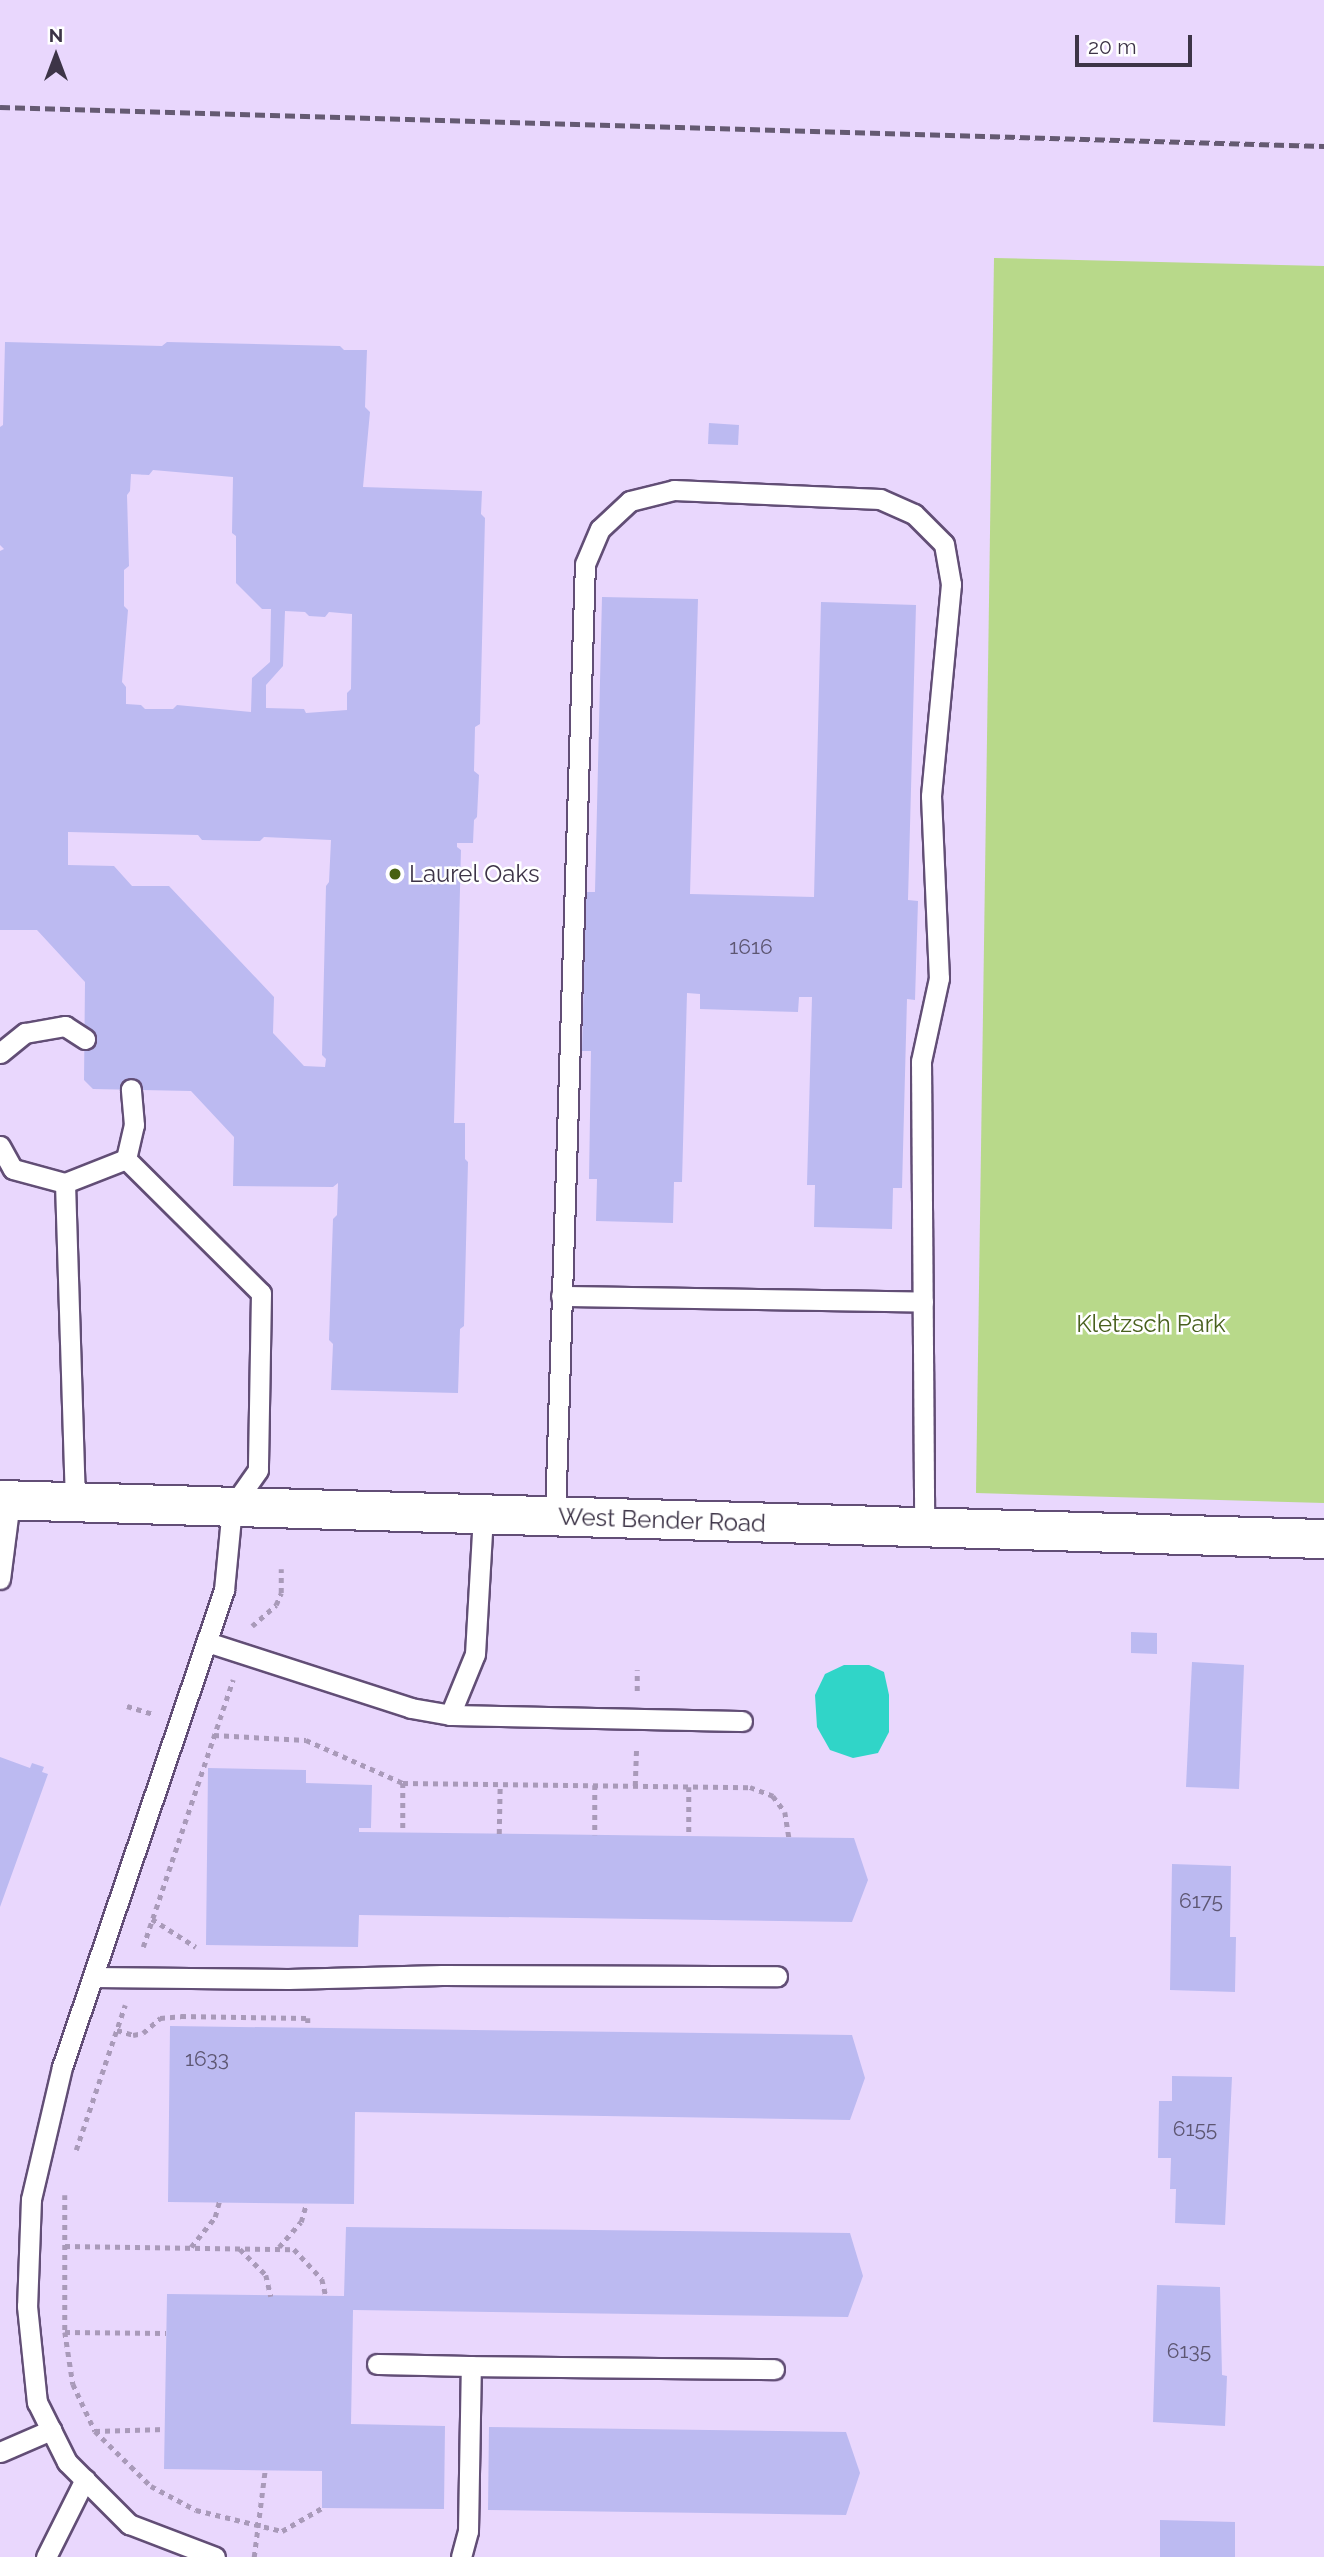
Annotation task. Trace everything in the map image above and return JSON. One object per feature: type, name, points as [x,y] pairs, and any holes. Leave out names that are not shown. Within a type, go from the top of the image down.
[{"type":"street","name":"West Bender Road","points":[[5,1501],[1324,1539]]},
{"type":"lane","points":[[555,1517],[585,564],[600,528],[630,501],[674,490],[880,499],[914,514],[944,544],[951,584],[931,796],[939,978],[921,1061],[924,1527]]},
{"type":"lane","points":[[0,1052],[25,1032],[65,1026],[85,1039]]},
{"type":"lane","points":[[126,1158],[134,1125],[131,1089]]},
{"type":"lane","points":[[0,1146],[13,1169],[65,1183],[126,1158]]},
{"type":"lane","points":[[126,1158],[261,1293],[258,1470],[232,1507],[224,1590],[62,2067],[31,2199],[27,2306],[37,2402],[67,2462],[129,2524],[215,2557]]},
{"type":"lane","points":[[65,1183],[75,1503]]},
{"type":"lane","points":[[561,1296],[923,1302]]},
{"type":"lane","points":[[0,1579],[5,1501]]},
{"type":"lane","points":[[450,1715],[475,1654],[483,1514]]},
{"type":"lane","points":[[207,1642],[411,1708],[450,1715],[741,1721]]},
{"type":"lane","points":[[93,1977],[288,1979],[442,1975],[777,1976]]},
{"type":"lane","points":[[377,2364],[774,2369]]},
{"type":"lane","points":[[461,2557],[468,2531],[471,2366]]},
{"type":"lane","points":[[0,2452],[51,2430]]},
{"type":"lane","points":[[46,2557],[85,2479]]},
{"type":"path","points":[[250,1627],[266,1617],[276,1605],[281,1593],[281,1569]]},
{"type":"path","points":[[141,1951],[234,1676]]},
{"type":"path","points":[[215,1735],[306,1740],[402,1783],[750,1787],[773,1796],[785,1812],[789,1838]]},
{"type":"path","points":[[402,1783],[402,1832]]},
{"type":"path","points":[[499,1834],[500,1784]]},
{"type":"path","points":[[595,1785],[595,1835]]},
{"type":"path","points":[[690,1787],[690,1836]]},
{"type":"path","points":[[74,2158],[125,2003]]},
{"type":"path","points":[[117,2030],[133,2035],[143,2033],[160,2018],[181,2016],[308,2018],[308,2028]]},
{"type":"path","points":[[65,2183],[65,2332],[73,2384],[95,2431],[150,2486],[197,2510],[282,2532],[322,2508]]},
{"type":"path","points":[[190,2248],[215,2217],[219,2202]]},
{"type":"path","points":[[279,2248],[301,2222],[306,2204]]},
{"type":"path","points":[[65,2246],[295,2249],[322,2279],[326,2297]]},
{"type":"path","points":[[240,2248],[266,2275],[271,2296]]},
{"type":"path","points":[[65,2332],[166,2333]]},
{"type":"path","points":[[95,2431],[165,2429]]},
{"type":"path","points":[[254,2557],[265,2470]]},
{"type":"green space","name":"Kletzsch Park","points":[[994,258],[1324,266],[1324,1503],[976,1493]]},
{"type":"shaded area","points":[[844,1665],[869,1665],[884,1672],[889,1695],[889,1732],[878,1753],[853,1758],[830,1750],[817,1727],[815,1695],[825,1674]]},
{"type":"building","name":"Laurel Oaks","points":[[5,342],[162,346],[167,342],[340,346],[344,350],[367,350],[365,407],[370,412],[363,487],[482,491],[481,514],[485,518],[480,724],[475,727],[474,771],[479,775],[477,817],[474,820],[473,843],[457,843],[461,850],[454,1123],[465,1123],[465,1159],[468,1162],[464,1326],[460,1329],[458,1393],[331,1390],[333,1344],[329,1340],[333,1219],[337,1215],[338,1183],[333,1187],[233,1186],[234,1137],[191,1091],[93,1089],[84,1080],[85,982],[37,930],[0,930],[0,551],[4,549],[0,545],[0,427],[3,425]],"holes":[[[153,470],[233,477],[232,533],[236,536],[236,583],[262,609],[271,609],[270,662],[252,678],[251,712],[177,705],[173,709],[145,709],[141,705],[126,704],[126,687],[122,682],[128,610],[124,606],[124,570],[129,566],[127,495],[130,491],[131,474],[149,475]],[[285,611],[325,617],[329,612],[352,614],[351,689],[347,693],[347,710],[306,713],[304,709],[266,708],[266,685],[283,666]],[[68,832],[198,835],[202,840],[260,841],[264,837],[331,840],[329,882],[326,886],[322,1055],[326,1059],[325,1067],[304,1066],[273,1033],[274,997],[169,886],[132,886],[114,866],[68,865]]]},
{"type":"building","points":[[709,423],[739,425],[738,445],[708,444]]},
{"type":"building","points":[[602,597],[698,599],[690,894],[814,897],[821,602],[916,605],[908,900],[918,901],[915,1000],[907,999],[902,1188],[893,1188],[892,1229],[814,1227],[815,1185],[807,1185],[812,997],[799,997],[798,1012],[700,1009],[700,994],[687,993],[682,1182],[674,1182],[673,1223],[596,1221],[597,1179],[589,1179],[591,1051],[582,1051],[586,892],[595,892]]},
{"type":"building","points":[[1131,1632],[1157,1633],[1157,1654],[1131,1653]]},
{"type":"building","points":[[1192,1662],[1244,1665],[1239,1789],[1186,1787]]},
{"type":"building","points":[[0,1757],[30,1768],[32,1763],[44,1767],[42,1772],[48,1774],[0,1907]]},
{"type":"building","points":[[208,1768],[306,1770],[306,1783],[372,1785],[371,1828],[359,1828],[359,1832],[854,1838],[868,1880],[852,1922],[359,1915],[358,1947],[206,1945]]},
{"type":"building","points":[[1172,1864],[1231,1866],[1230,1937],[1236,1937],[1235,1992],[1170,1990]]},
{"type":"building","points":[[170,2026],[852,2035],[865,2078],[850,2120],[355,2112],[354,2204],[168,2202]]},
{"type":"building","points":[[1172,2076],[1232,2077],[1225,2225],[1175,2223],[1176,2189],[1170,2189],[1171,2158],[1158,2158],[1159,2101],[1172,2101]]},
{"type":"building","points":[[346,2227],[850,2233],[863,2276],[848,2317],[353,2310],[351,2424],[445,2426],[444,2509],[322,2508],[322,2471],[164,2469],[167,2294],[344,2296]]},
{"type":"building","points":[[1157,2285],[1220,2287],[1222,2375],[1227,2376],[1225,2426],[1153,2422]]},
{"type":"building","points":[[489,2427],[846,2432],[860,2473],[846,2515],[488,2510]]},
{"type":"building","points":[[1160,2520],[1235,2522],[1235,2557],[1160,2557]]},
{"type":"railway","points":[[0,107],[1324,146]]},
{"type":"place","name":"Laurel Oaks","points":[[395,874]]}]
